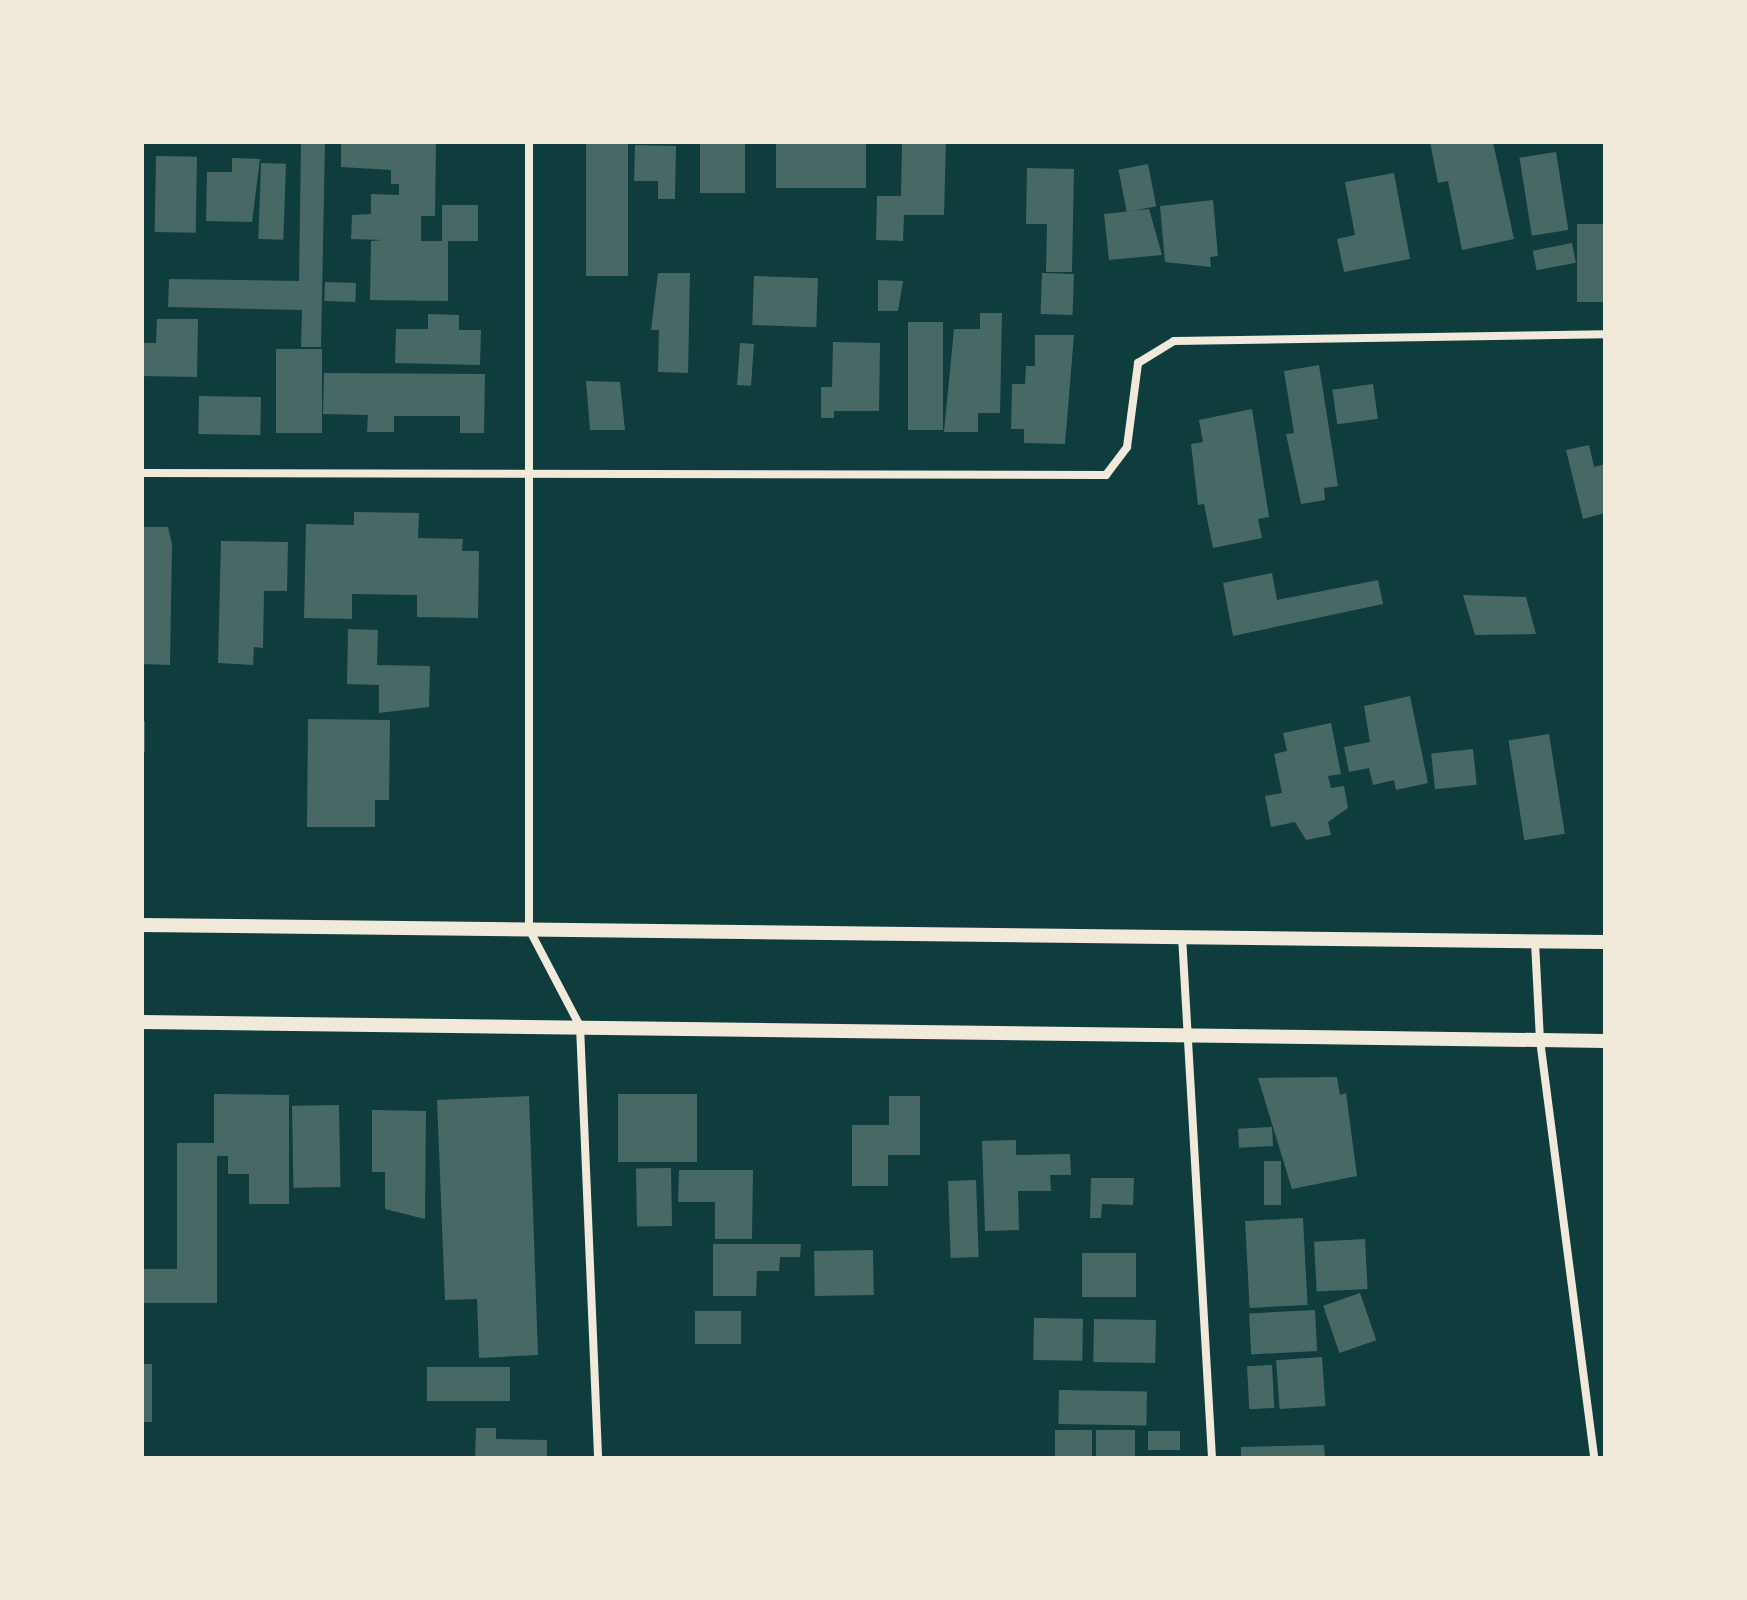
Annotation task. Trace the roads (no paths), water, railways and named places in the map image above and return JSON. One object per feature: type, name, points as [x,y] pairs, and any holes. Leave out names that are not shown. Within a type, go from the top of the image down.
[{"type":"street","points":[[529,142],[529,929],[580,1026],[598,1458]]},
{"type":"street","points":[[142,473],[529,479],[1106,475],[1127,447],[1138,363],[1174,341],[1605,334]]},
{"type":"street","points":[[142,925],[1605,942]]},
{"type":"street","points":[[1182,935],[1212,1458]]},
{"type":"street","points":[[1535,942],[1540,1040],[1594,1458]]},
{"type":"street","points":[[142,1022],[1605,1041]]}]
